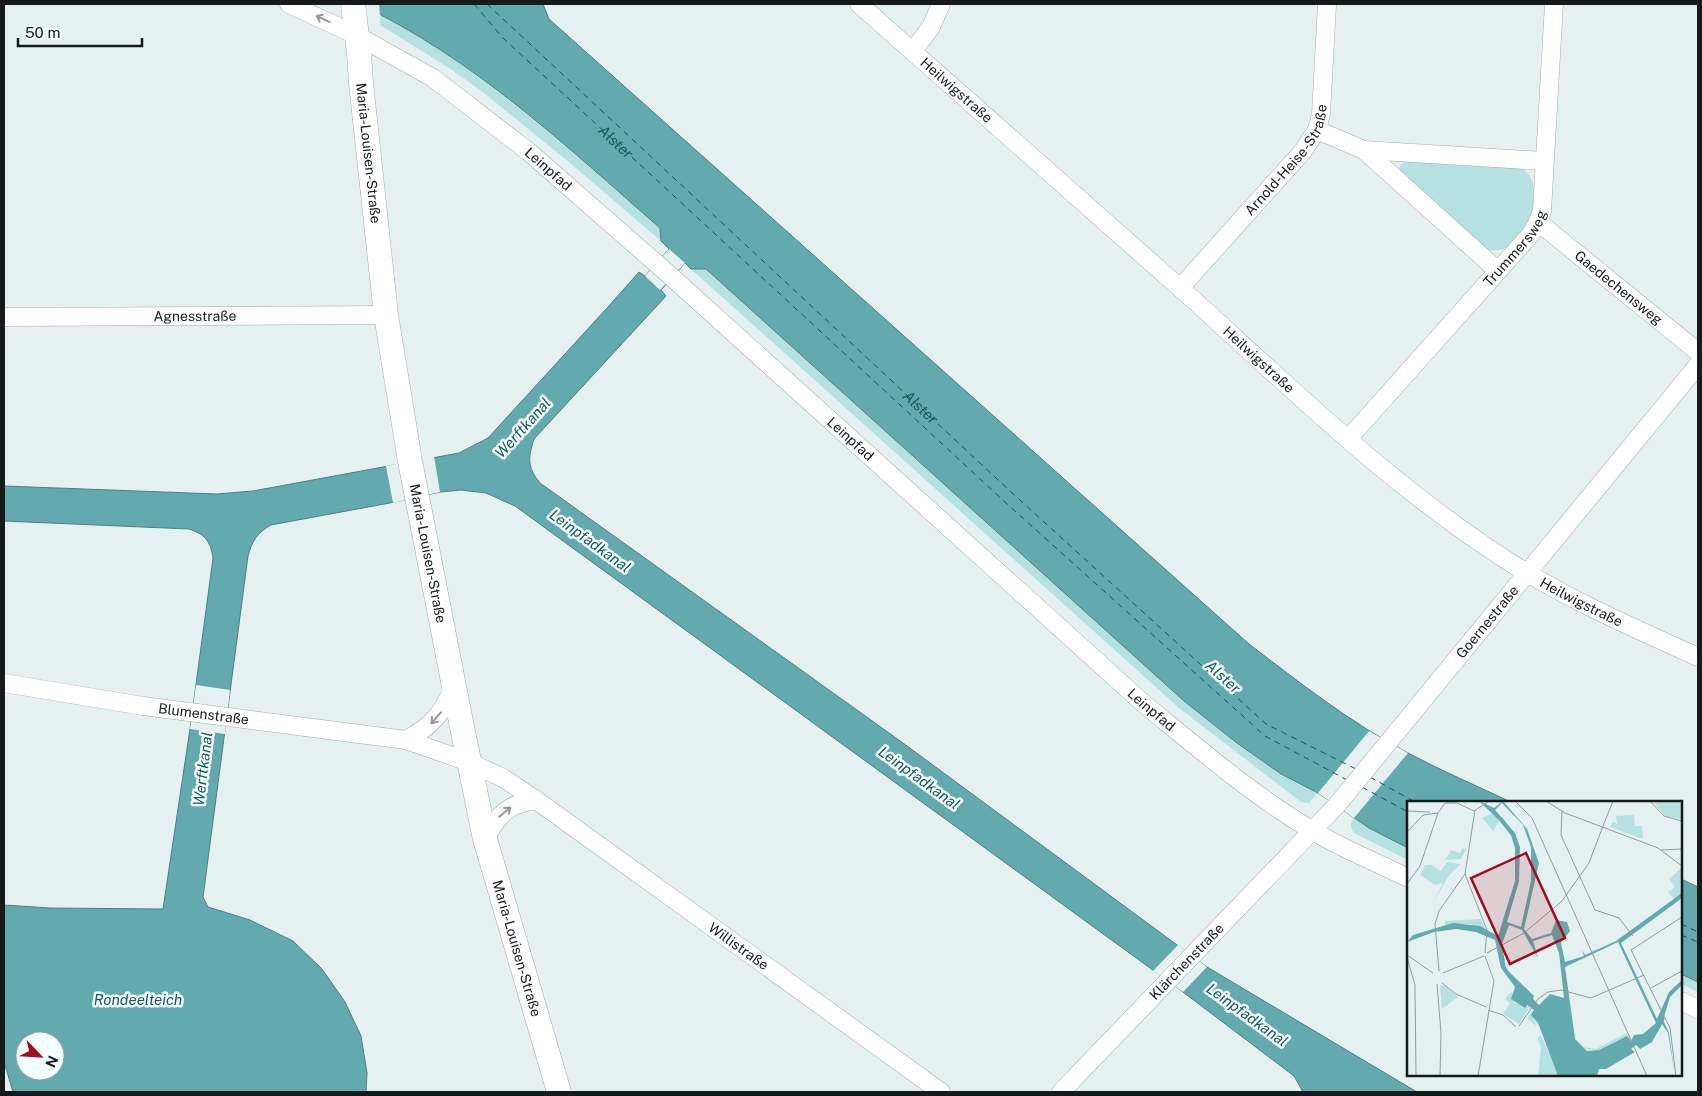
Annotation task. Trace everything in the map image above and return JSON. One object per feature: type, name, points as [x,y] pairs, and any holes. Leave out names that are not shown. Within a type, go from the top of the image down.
[{"type":"main road","name":"Maria-Louisen-Straße","points":[[353,4],[360,53],[362,93],[386,315],[416,497],[485,839],[559,1092]]},
{"type":"street","name":"Leinpfad","points":[[289,4],[356,35],[425,74],[464,101],[529,152],[672,278],[1142,703],[1222,767],[1289,816],[1313,831],[1407,878]]},
{"type":"street","name":"Heilwigstraße","points":[[859,4],[1348,439],[1416,496],[1503,558],[1528,573],[1595,610],[1698,657]]},
{"type":"street","points":[[913,51],[931,27],[941,4]]},
{"type":"street","name":"Arnold-Heise-Straße","points":[[1180,288],[1303,151],[1317,130],[1321,114],[1327,4]]},
{"type":"street","name":"Trummersweg","points":[[1348,439],[1531,234],[1538,222],[1542,211],[1554,4]]},
{"type":"street","points":[[1317,130],[1364,150],[1498,271]]},
{"type":"street","points":[[1364,150],[1544,161]]},
{"type":"street","name":"Gaedechensweg","points":[[1538,222],[1698,352]]},
{"type":"street","name":"Agnesstraße","points":[[4,317],[386,315]]},
{"type":"street","name":"Goernestraße","points":[[1313,831],[1336,806],[1698,365]]},
{"type":"street","name":"Blumenstraße","points":[[4,683],[110,701],[406,740],[469,762]]},
{"type":"street","points":[[406,740],[426,729],[437,718],[454,686]]},
{"type":"street","name":"Willistraße","points":[[469,762],[503,778],[536,800],[941,1092]]},
{"type":"street","points":[[485,839],[500,815],[508,808],[523,802],[536,800]]},
{"type":"street","name":"Klärchenstraße","points":[[1061,1092],[1313,831]]},
{"type":"street","points":[[1682,1001],[1698,1009]]},
{"type":"shaded area","points":[[381,14],[419,36],[456,61],[491,86],[560,141],[660,228],[661,241],[484,93],[449,68],[380,25]]},
{"type":"shaded area","points":[[1404,162],[1521,168],[1531,177],[1534,191],[1533,206],[1528,222],[1520,235],[1509,246],[1497,250],[1485,248],[1403,175],[1400,171],[1400,166]]},
{"type":"shaded area","points":[[691,269],[706,269],[1184,701],[1265,763],[1318,793],[1309,803],[1301,802],[1179,708]]},
{"type":"shaded area","points":[[1354,818],[1407,847],[1407,860],[1354,833],[1351,826]]},
{"type":"shaded area","points":[[1682,974],[1698,982],[1698,992],[1682,984]]},
{"type":"water","points":[[359,4],[543,4],[549,19],[1249,644],[1326,702],[1366,729],[1408,753],[1509,801],[1407,801],[1407,847],[1369,828],[1318,793],[1281,774],[1237,743],[1184,701],[706,269],[691,269],[685,263],[661,290],[666,296],[534,439],[530,462],[533,472],[540,483],[903,743],[1207,967],[1417,1092],[1303,1092],[1294,1076],[1183,992],[515,506],[486,493],[461,490],[440,492],[271,525],[256,538],[248,556],[203,897],[208,907],[250,920],[293,941],[322,969],[345,1002],[361,1036],[367,1073],[366,1092],[13,1092],[4,1062],[4,905],[50,908],[163,909],[213,558],[211,547],[206,539],[199,533],[189,529],[4,521],[4,486],[217,494],[253,491],[459,453],[488,438],[639,272],[645,276],[669,249],[661,241],[660,228],[554,135],[480,77],[441,50]]},
{"type":"water","points":[[1682,879],[1698,887],[1698,982],[1682,974]]},
{"type":"pier","points":[[356,4],[379,4],[380,16],[358,6]]},
{"type":"pier","points":[[669,249],[685,263],[660,290],[645,276]]},
{"type":"pier","points":[[434,456],[440,492],[393,503],[386,466]]},
{"type":"pier","points":[[196,685],[230,690],[225,734],[190,729]]},
{"type":"pier","points":[[1369,731],[1408,753],[1354,818],[1318,793]]},
{"type":"pier","points":[[1178,945],[1207,967],[1183,992],[1153,971]]},
{"type":"ferry route","points":[[474,4],[503,38],[1005,502],[1265,736],[1347,780]]},
{"type":"ferry route","points":[[487,4],[1010,491],[1266,724],[1356,769]]},
{"type":"ferry route","points":[[1370,777],[1413,801]]},
{"type":"ferry route","points":[[1362,787],[1407,811]]},
{"type":"ferry route","points":[[1682,924],[1698,932]]},
{"type":"ferry route","points":[[1682,935],[1698,942]]},
{"type":"water label","name":"Alster","points":[[617,141]]},
{"type":"water label","name":"Alster","points":[[920,409]]},
{"type":"water label","name":"Werftkanal","points":[[523,428]]},
{"type":"water label","name":"Leinpfadkanal","points":[[590,541]]},
{"type":"water label","name":"Alster","points":[[1223,677]]},
{"type":"water label","name":"Werftkanal","points":[[203,769]]},
{"type":"water label","name":"Leinpfadkanal","points":[[919,778]]},
{"type":"water label","name":"Rondeelteich","points":[[138,1000]]},
{"type":"water label","name":"Leinpfadkanal","points":[[1247,1015]]}]
